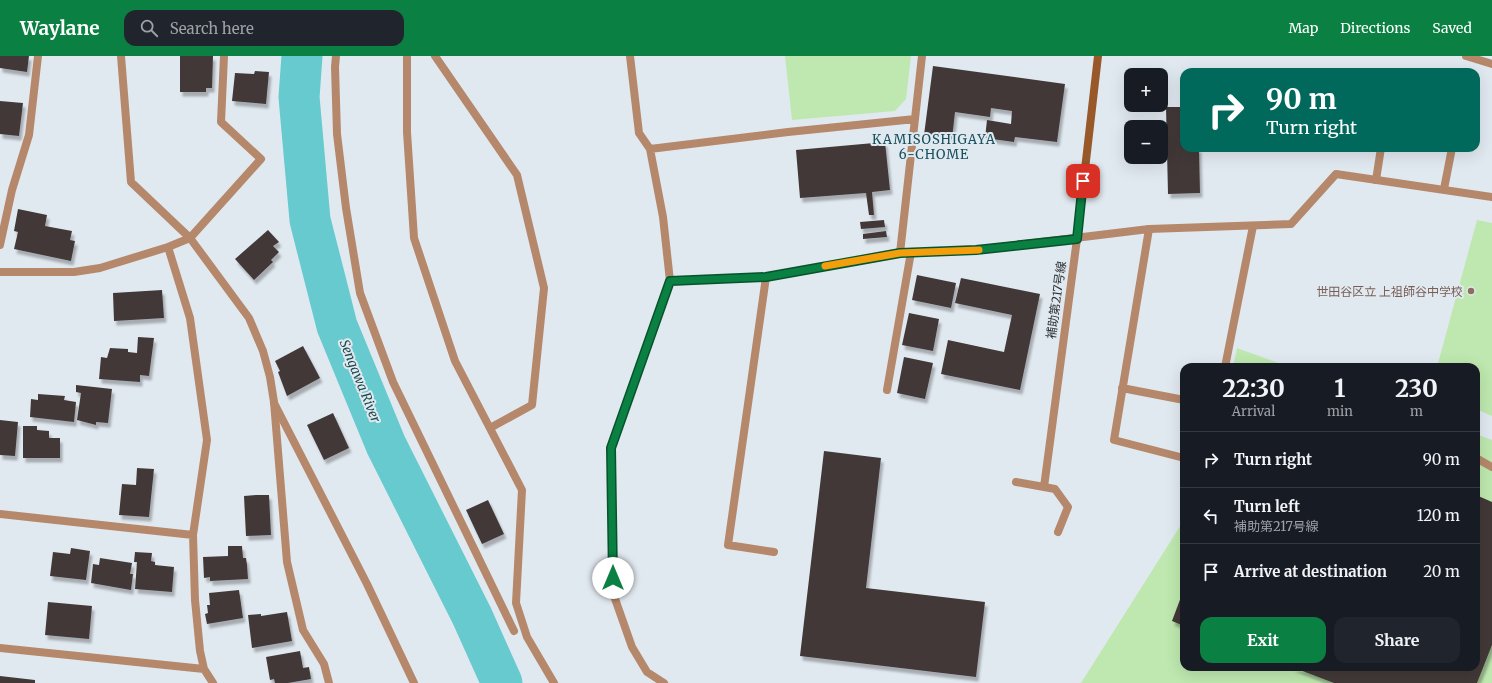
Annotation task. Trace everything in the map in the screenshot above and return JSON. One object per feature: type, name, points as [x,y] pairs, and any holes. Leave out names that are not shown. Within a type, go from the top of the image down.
[{"type":"street","points":[[0,245],[12,190],[29,135],[38,56]]},
{"type":"street","points":[[121,56],[131,182],[190,238],[249,318],[263,351],[270,377],[274,402],[287,562],[303,630],[324,664],[329,683]]},
{"type":"street","points":[[0,272],[74,272],[100,268],[168,247],[190,238],[261,159],[222,122],[224,56]]},
{"type":"street","points":[[336,56],[337,134],[346,208],[360,293],[393,382],[487,579],[514,631]]},
{"type":"street","points":[[407,56],[407,132],[414,238],[455,361],[522,490],[516,603],[527,637],[554,683]]},
{"type":"street","points":[[435,56],[516,175],[544,288],[532,405],[490,428]]},
{"type":"street","points":[[630,56],[639,133],[650,149],[663,218],[670,281],[611,448],[613,593],[632,647],[648,672],[664,683]]},
{"type":"street","points":[[900,253],[922,56]]},
{"type":"street","name":"補助第217号線","points":[[1044,487],[1077,239],[1098,56]]},
{"type":"street","points":[[1466,56],[1492,64]]},
{"type":"street","points":[[650,149],[788,132],[915,119]]},
{"type":"street","points":[[1376,180],[1380,152]]},
{"type":"street","points":[[1444,189],[1451,152]]},
{"type":"street","points":[[670,281],[766,277],[900,253],[976,250],[1077,239],[1149,228],[1292,224],[1336,174],[1492,197]]},
{"type":"street","points":[[1226,363],[1253,226]]},
{"type":"street","points":[[1149,228],[1114,440],[1180,457]]},
{"type":"street","points":[[168,247],[190,318],[207,440],[193,535],[195,600],[204,669],[213,683]]},
{"type":"street","points":[[888,390],[911,252]]},
{"type":"street","points":[[766,277],[728,545],[774,552]]},
{"type":"street","points":[[1122,388],[1180,399]]},
{"type":"street","points":[[274,402],[367,584],[414,683]]},
{"type":"street","points":[[1480,460],[1492,467]]},
{"type":"street","points":[[1016,482],[1055,488],[1068,507],[1058,532]]},
{"type":"street","points":[[0,514],[193,535]]},
{"type":"street","points":[[0,648],[204,669]]},
{"type":"green space","points":[[785,56],[911,56],[906,99],[895,111],[792,120]]},
{"type":"green space","name":"世田谷区立 上祖師谷中学校","points":[[1477,220],[1492,223],[1492,416],[1480,411],[1480,363],[1438,363]]},
{"type":"green space","points":[[1237,348],[1278,363],[1234,363]]},
{"type":"green space","points":[[1480,436],[1492,440],[1492,683],[1081,683],[1180,526],[1180,671],[1480,671]]},
{"type":"building","points":[[0,56],[29,56],[27,72],[0,68]]},
{"type":"building","points":[[180,56],[213,56],[212,88],[206,88],[206,92],[180,92]]},
{"type":"building","points":[[933,66],[1065,84],[1057,142],[1015,137],[1014,142],[985,138],[987,120],[1011,124],[1012,111],[991,108],[990,117],[955,112],[952,139],[924,135]]},
{"type":"building","points":[[255,71],[269,72],[266,104],[232,101],[235,73],[254,74]]},
{"type":"building","points":[[0,101],[23,103],[19,136],[0,134]]},
{"type":"building","points":[[1168,107],[1180,107],[1180,152],[1199,152],[1200,193],[1168,194],[1168,120],[1166,120],[1166,112],[1168,112]]},
{"type":"building","points":[[885,142],[890,190],[872,192],[874,215],[869,215],[866,193],[800,198],[796,150]]},
{"type":"building","points":[[18,209],[47,215],[45,226],[72,231],[70,240],[75,241],[71,261],[14,249],[18,232],[14,231]]},
{"type":"building","points":[[884,220],[885,227],[861,229],[860,222]]},
{"type":"building","points":[[268,230],[279,242],[273,246],[279,252],[271,260],[273,262],[254,280],[235,259]]},
{"type":"building","points":[[886,231],[887,237],[863,239],[863,234]]},
{"type":"building","points":[[917,275],[956,283],[951,308],[912,300]]},
{"type":"building","points":[[961,278],[1040,294],[1020,390],[941,374],[948,340],[1004,352],[1012,315],[955,303]]},
{"type":"building","points":[[162,290],[164,318],[114,321],[113,293]]},
{"type":"building","points":[[909,313],[939,319],[933,351],[902,345]]},
{"type":"building","points":[[138,337],[154,338],[149,376],[140,375],[140,382],[99,379],[101,357],[107,358],[110,348],[128,349],[128,352],[137,353]]},
{"type":"building","points":[[303,346],[320,378],[287,396],[278,372],[280,371],[275,361]]},
{"type":"building","points":[[904,357],[933,363],[925,399],[897,393]]},
{"type":"building","points":[[76,385],[112,389],[108,423],[96,422],[96,425],[77,420],[81,393],[76,392]]},
{"type":"building","points":[[38,394],[65,396],[64,400],[76,402],[74,422],[30,417],[31,399],[38,400]]},
{"type":"building","points":[[333,413],[349,448],[324,460],[307,425]]},
{"type":"building","points":[[0,420],[18,422],[15,456],[0,455]]},
{"type":"building","points":[[23,426],[37,426],[37,430],[49,431],[49,438],[60,438],[60,458],[23,458]]},
{"type":"building","points":[[824,451],[881,458],[866,588],[985,602],[976,677],[800,656]]},
{"type":"building","points":[[137,468],[154,469],[149,517],[119,515],[122,484],[136,485]]},
{"type":"building","points":[[269,495],[271,535],[246,536],[244,496]]},
{"type":"building","points":[[1480,497],[1492,502],[1492,645],[1477,683],[1334,683],[1302,671],[1480,671]]},
{"type":"building","points":[[488,500],[504,534],[482,544],[466,510]]},
{"type":"building","points":[[228,546],[242,546],[243,558],[246,558],[248,579],[210,581],[210,577],[204,578],[203,557],[228,556]]},
{"type":"building","points":[[71,548],[90,551],[86,580],[50,576],[53,552],[70,554]]},
{"type":"building","points":[[135,552],[152,553],[151,561],[155,562],[155,565],[174,567],[172,592],[135,589],[137,562],[134,562]]},
{"type":"building","points":[[100,558],[132,563],[130,574],[133,574],[131,590],[91,583],[93,564],[99,565]]},
{"type":"building","points":[[239,590],[243,618],[207,624],[205,614],[208,613],[207,605],[210,605],[209,593]]},
{"type":"building","points":[[1180,600],[1180,624],[1172,621]]},
{"type":"building","points":[[48,602],[92,606],[89,639],[45,635]]},
{"type":"building","points":[[287,612],[292,641],[252,648],[248,615],[261,614],[261,616]]},
{"type":"building","points":[[300,651],[303,668],[309,667],[311,679],[288,683],[275,683],[274,679],[270,680],[266,657]]},
{"type":"building","points":[[0,676],[35,680],[35,683],[0,683]]},
{"type":"waterway","name":"Sengawa River","points":[[302,56],[299,97],[310,220],[337,326],[386,445],[472,616],[502,683]]},
{"type":"slow traffic","points":[[825,266],[900,253],[979,250]]},
{"type":"place","name":"世田谷区立 上祖師谷中学校","points":[[1471,291]]},
{"type":"district","name":"KAMISOSHIGAYA 6-CHOME","points":[[934,146]]},
{"type":"route","points":[[613,578],[611,448],[670,281],[766,277],[900,253],[976,250],[1077,239],[1083,181]]}]
